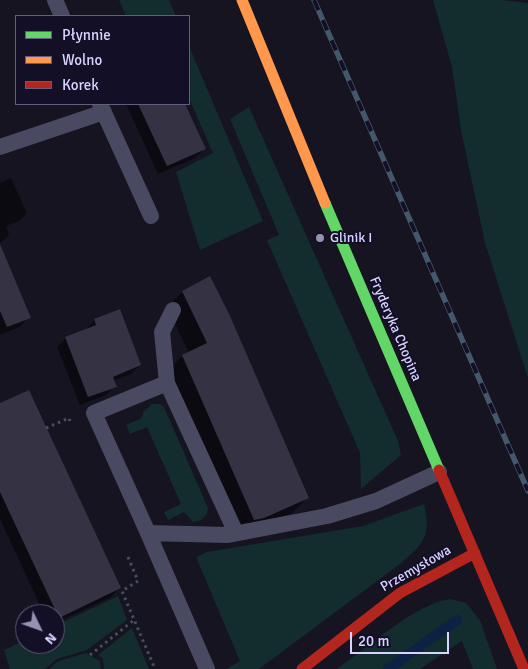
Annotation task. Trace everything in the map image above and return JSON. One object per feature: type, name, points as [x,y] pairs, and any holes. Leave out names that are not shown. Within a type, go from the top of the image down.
[{"type":"street","name":"Fryderyka Chopina","points":[[242,0],[439,472],[524,669]]},
{"type":"street","name":"Przemysłowa","points":[[302,669],[400,593],[475,553]]},
{"type":"lane","points":[[55,0],[62,15]]},
{"type":"lane","points":[[0,147],[102,108],[151,216]]},
{"type":"lane","points":[[173,310],[162,332],[167,382],[236,533]]},
{"type":"lane","points":[[167,382],[94,413],[207,669]]},
{"type":"lane","points":[[148,533],[236,533],[327,516],[376,501],[439,472]]},
{"type":"path","points":[[46,428],[69,418],[73,428]]},
{"type":"path","points":[[127,554],[138,581],[122,591],[155,669]]},
{"type":"path","points":[[90,655],[134,620]]},
{"type":"green space","points":[[119,0],[169,0],[176,15],[126,15]]},
{"type":"green space","points":[[433,0],[502,0],[528,3],[528,378],[485,243],[461,130],[452,67]]},
{"type":"green space","points":[[190,48],[263,221],[200,250],[176,172],[213,153],[190,100]]},
{"type":"green space","points":[[249,107],[398,441],[401,455],[361,489],[360,453],[267,240],[279,235],[230,119]]},
{"type":"green space","points":[[152,404],[160,404],[164,407],[208,508],[207,514],[201,520],[193,522],[184,512],[168,520],[164,512],[181,504],[147,427],[130,434],[126,425],[142,418],[143,412]]},
{"type":"green space","points":[[424,504],[427,524],[424,538],[415,550],[400,564],[259,669],[226,669],[240,661],[196,557],[207,552],[363,526]]},
{"type":"green space","points":[[118,596],[127,620],[87,650],[57,659],[45,669],[10,669],[4,650],[15,645],[15,654],[65,654],[65,621]]},
{"type":"green space","points":[[450,599],[466,603],[480,620],[497,669],[473,669],[462,641],[420,669],[337,669],[407,617],[437,602]]},
{"type":"green space","points":[[132,628],[149,669],[104,669],[103,659],[98,655]]},
{"type":"green space","points":[[86,653],[100,661],[101,669],[49,669],[58,661]]},
{"type":"building","points":[[138,105],[185,105],[206,149],[167,166]]},
{"type":"building","points":[[0,244],[31,318],[7,327],[0,311]]},
{"type":"building","points":[[210,276],[230,316],[309,498],[264,518],[254,520],[182,355],[207,343],[182,291]]},
{"type":"building","points":[[120,309],[141,365],[113,377],[117,387],[88,397],[65,337],[96,325],[94,319]]},
{"type":"building","points":[[29,390],[121,588],[65,615],[65,604],[52,604],[0,492],[0,403]]},
{"type":"waterway","points":[[388,669],[457,620]]},
{"type":"railway","points":[[314,0],[528,491]]},
{"type":"traffic: fast","points":[[325,203],[439,470]]},
{"type":"traffic: slow","points":[[242,0],[325,203]]},
{"type":"traffic: jam","points":[[439,470],[524,669]]},
{"type":"traffic: jam","points":[[302,669],[400,593],[475,553]]},
{"type":"place","name":"Glinik I","points":[[320,238]]}]
